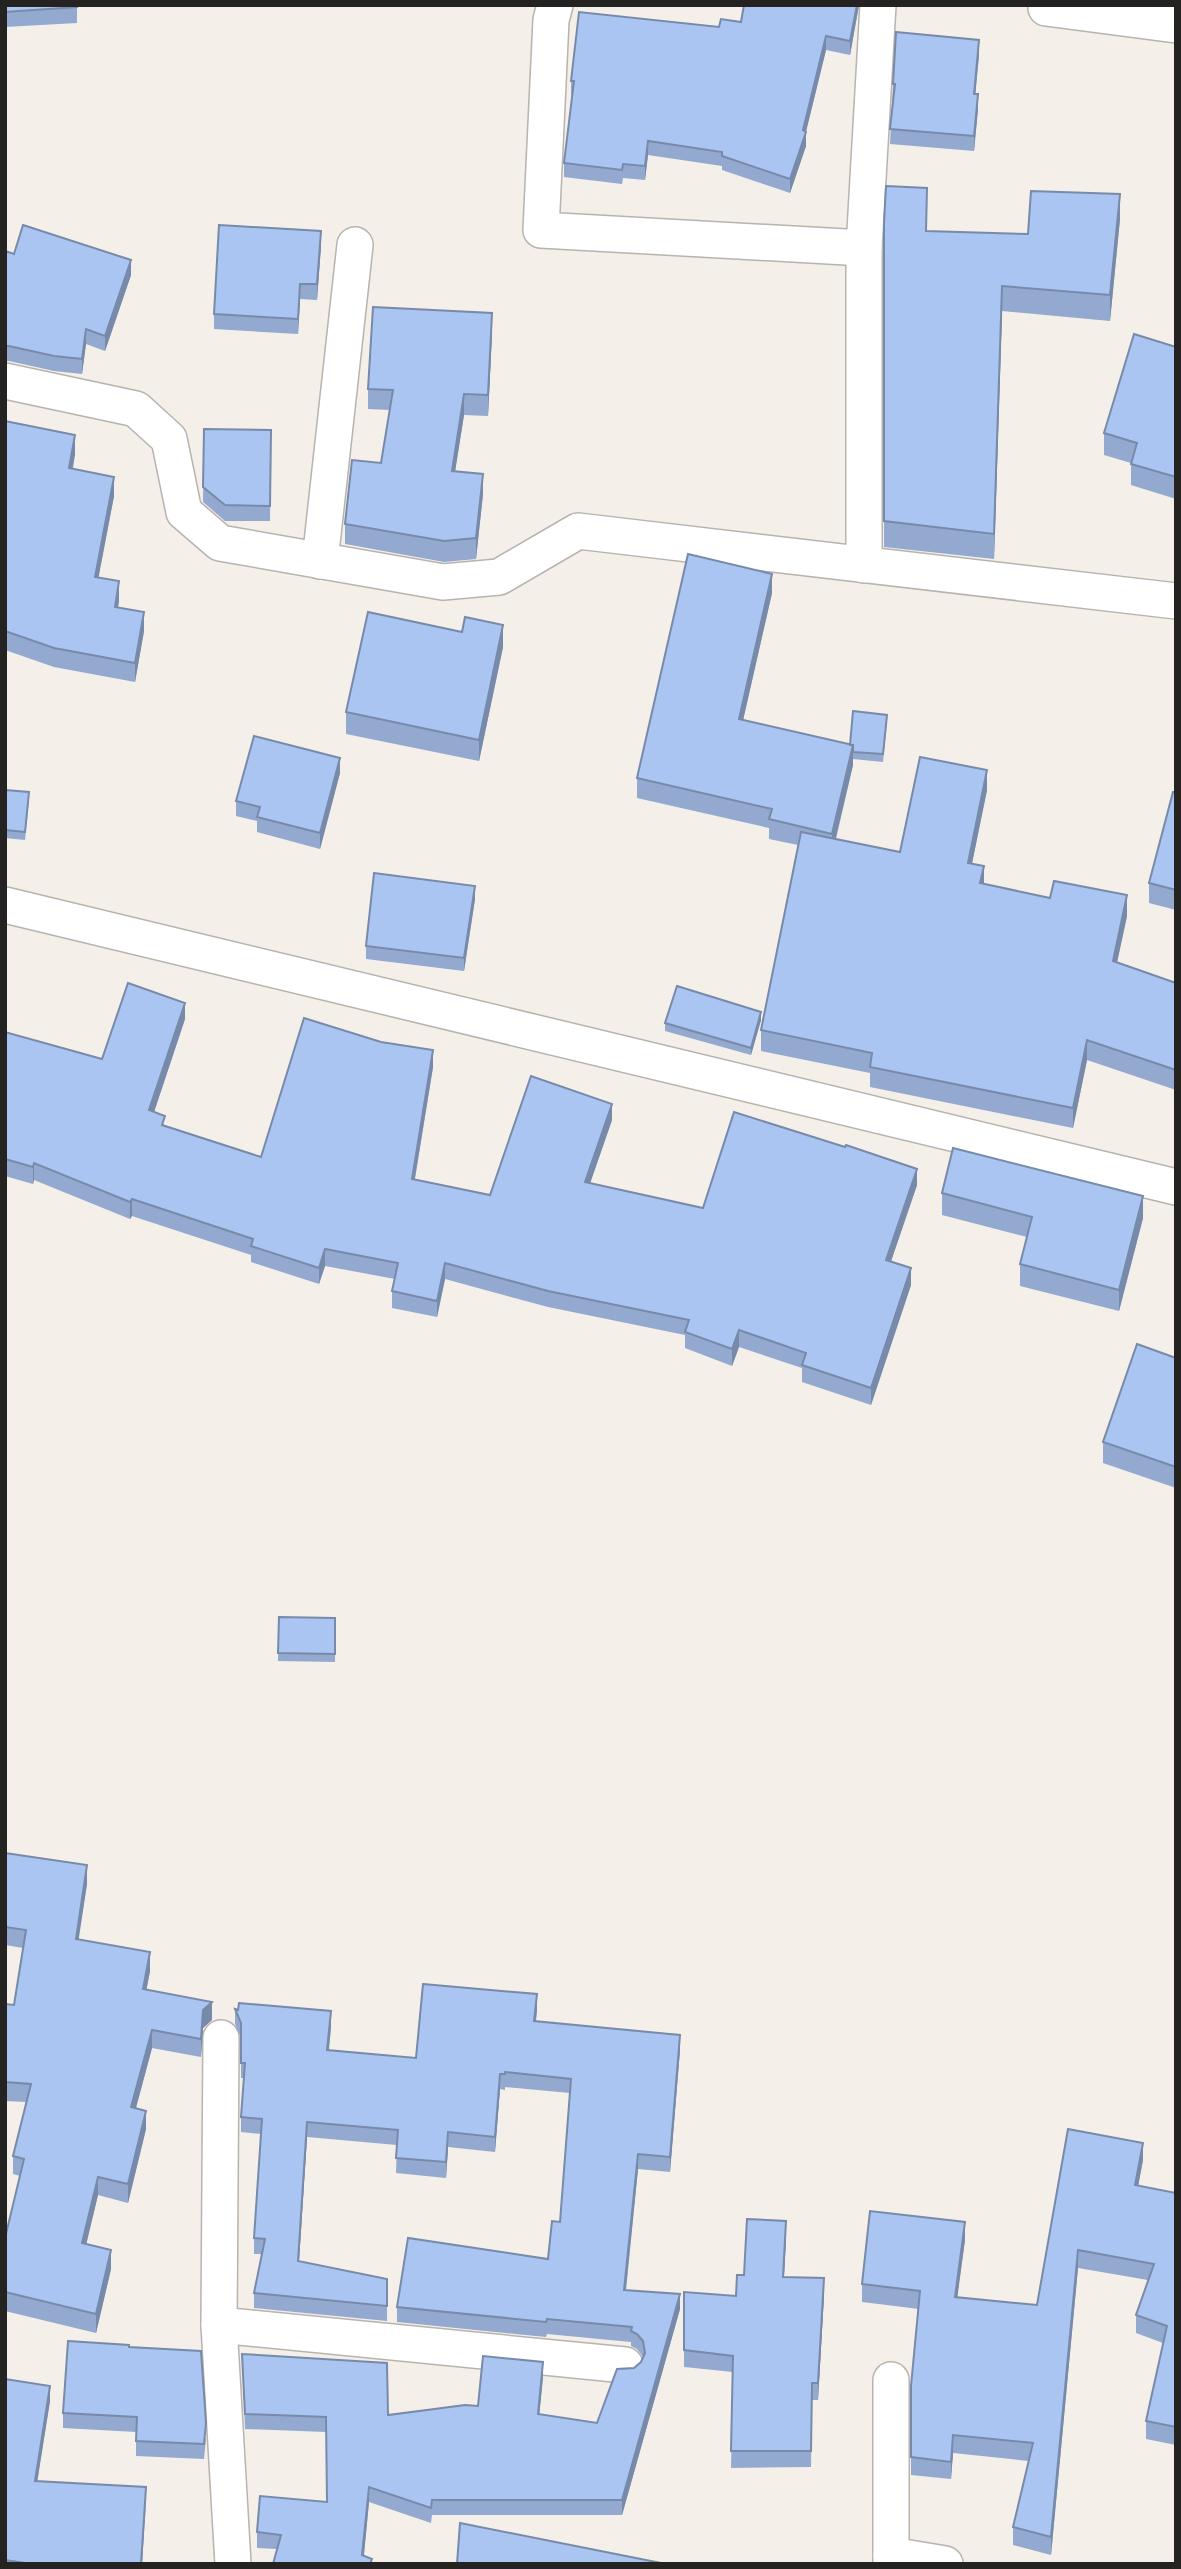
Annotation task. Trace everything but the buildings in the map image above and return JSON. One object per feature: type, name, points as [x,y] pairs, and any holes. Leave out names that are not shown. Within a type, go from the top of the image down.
[{"type":"street","points":[[555,5],[551,20],[541,230],[864,248]]},
{"type":"street","points":[[864,565],[864,248],[878,5]]},
{"type":"street","points":[[1046,8],[1176,25]]},
{"type":"street","points":[[320,561],[355,245]]},
{"type":"street","points":[[5,381],[136,409],[169,439],[184,512],[220,543],[443,582],[499,577],[578,531],[1176,601]]},
{"type":"street","points":[[5,905],[1176,1187]]},
{"type":"street","points":[[221,2038],[219,2325],[233,2564]]},
{"type":"street","points":[[219,2325],[625,2365]]},
{"type":"street","points":[[891,2380],[891,2560],[945,2564]]}]
